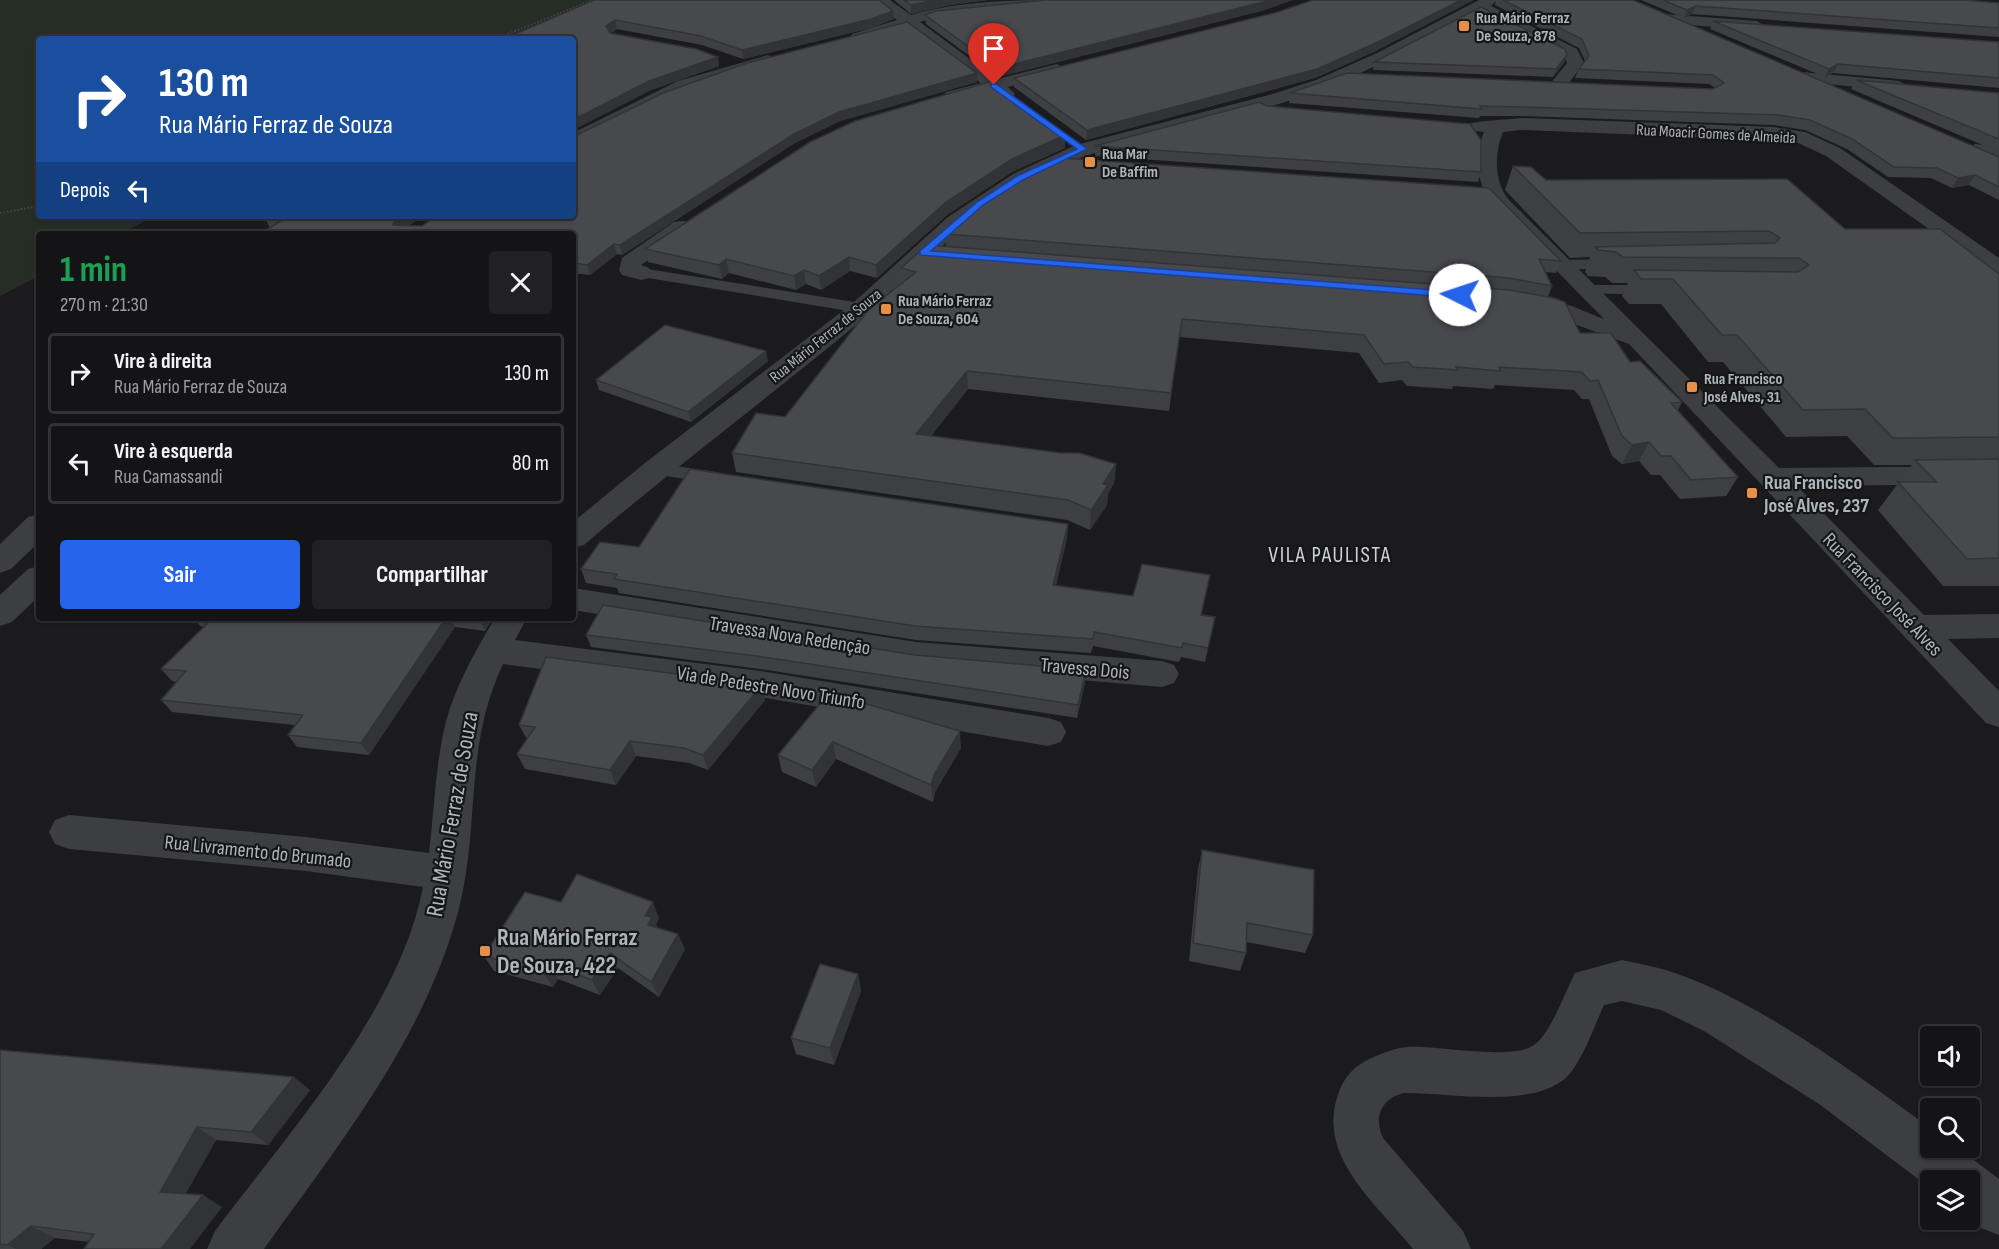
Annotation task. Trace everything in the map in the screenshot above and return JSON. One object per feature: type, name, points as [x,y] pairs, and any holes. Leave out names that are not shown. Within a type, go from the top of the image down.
[{"type":"street","points":[[880,0],[1020,104]]},
{"type":"street","points":[[843,41],[877,33],[944,11],[1065,0]]},
{"type":"street","points":[[1485,3],[1571,52],[1576,63],[1559,84]]},
{"type":"street","name":"Rua Mário Ferraz de Souza","points":[[576,536],[655,470],[861,308],[935,254],[980,204],[1051,161],[1083,149],[1247,107],[1342,76],[1485,3]]},
{"type":"street","points":[[1646,11],[1716,41]]},
{"type":"street","points":[[1663,19],[1773,27]]},
{"type":"street","points":[[576,138],[684,85],[742,66],[788,55]]},
{"type":"street","points":[[722,58],[742,66]]},
{"type":"street","points":[[936,100],[1078,64]]},
{"type":"street","points":[[1856,100],[1796,75],[1918,87]]},
{"type":"street","points":[[1342,76],[1376,78]]},
{"type":"street","points":[[1538,84],[1582,85]]},
{"type":"street","points":[[1247,107],[1293,111]]},
{"type":"street","points":[[582,114],[610,120]]},
{"type":"street","name":"Rua Moacir Gomes de Almeida","points":[[1461,124],[1496,128],[1521,124],[1774,133],[1798,136],[1833,152],[1999,268]]},
{"type":"street","name":"Rua Francisco José Alves","points":[[1496,128],[1490,144],[1488,178],[1480,191],[1563,264],[1641,342],[1999,713]]},
{"type":"street","points":[[1065,136],[1083,149]]},
{"type":"street","points":[[1953,141],[1999,161]]},
{"type":"street","points":[[1975,150],[1999,153]]},
{"type":"street","points":[[1051,161],[1096,164]]},
{"type":"street","points":[[641,273],[630,270],[630,262],[694,219]]},
{"type":"street","points":[[1504,299],[1553,308],[1641,342]]},
{"type":"street","points":[[1772,477],[1999,474]]},
{"type":"street","points":[[0,562],[36,527]]},
{"type":"street","points":[[0,614],[36,580]]},
{"type":"street","name":"Travessa Nova Redenção","points":[[576,599],[904,652],[1009,662]]},
{"type":"street","points":[[1914,627],[1999,626]]},
{"type":"street","name":"Rua Mário Ferraz de Souza","points":[[233,1249],[358,1075],[401,1005],[424,956],[438,912],[446,873],[462,731],[472,696],[502,634]]},
{"type":"street","name":"Via de Pedestre Novo Triunfo","points":[[502,634],[760,684],[1048,732]]},
{"type":"street","name":"Travessa Dois","points":[[1009,662],[1162,674]]},
{"type":"street","name":"Rua Livramento do Brumado","points":[[69,832],[306,854],[446,873]]},
{"type":"street","points":[[1445,1249],[1365,1154],[1354,1124],[1355,1106],[1364,1091],[1381,1077],[1403,1070],[1509,1074],[1530,1071],[1553,1059],[1590,988],[1599,981],[1616,979],[1645,984],[1708,1009],[1805,1066],[1946,1170]]},
{"type":"street","points":[[1980,1196],[1999,1210]]},
{"type":"lane","points":[[1563,264],[1631,264]]},
{"type":"lane","points":[[641,273],[861,308]]},
{"type":"lane","points":[[1589,290],[1669,290]]},
{"type":"lane","points":[[655,470],[734,480]]},
{"type":"path","points":[[503,36],[593,0]]},
{"type":"path","points":[[0,213],[36,207]]},
{"type":"shaded area","points":[[0,0],[614,0],[536,36],[36,36],[36,219],[149,219],[126,231],[36,231],[36,278],[0,296]]},
{"type":"building","points":[[594,0],[879,0],[893,11],[871,19],[742,50],[701,36],[615,20],[606,26],[610,33],[696,49],[718,57],[649,81],[576,118],[576,36],[511,36]]},
{"type":"building","points":[[904,0],[934,0],[911,5]]},
{"type":"building","points":[[1046,0],[1271,0],[998,68],[925,15],[936,11]]},
{"type":"building","points":[[1313,0],[1461,0],[1378,42],[1317,69],[1087,130],[1014,78],[1278,12]]},
{"type":"building","points":[[1503,0],[1633,0],[1999,157],[1999,187],[1975,175],[1958,178],[1937,168],[1894,167],[1852,139],[1810,120],[1779,115],[1480,106],[1482,109],[1290,93],[1347,73],[1713,89],[1724,83],[1713,75],[1579,69],[1589,56],[1582,39]]},
{"type":"building","points":[[1663,0],[1965,0],[1999,3],[1999,28],[1696,6],[1687,10]]},
{"type":"building","points":[[1481,7],[1565,49],[1567,55],[1556,69],[1374,62]]},
{"type":"building","points":[[1713,21],[1999,42],[1999,78],[1838,64],[1829,69]]},
{"type":"building","points":[[907,22],[977,73],[839,112],[794,134],[620,245],[614,244],[587,265],[576,263],[576,231],[278,231],[268,229],[281,221],[270,219],[398,219],[393,225],[422,226],[432,219],[576,219],[576,136],[663,93],[747,63]]},
{"type":"building","points":[[1856,80],[1999,93],[1999,139]]},
{"type":"building","points":[[992,81],[1065,135],[1012,159],[946,202],[876,265],[849,257],[819,276],[804,270],[794,276],[726,259],[719,265],[645,249],[810,142],[855,121]]},
{"type":"building","points":[[1259,102],[1267,106],[1470,124],[1481,140],[1481,172],[1095,146]]},
{"type":"building","points":[[1061,158],[1489,188],[1561,261],[1539,259],[1552,286],[1509,278],[946,234],[998,193]]},
{"type":"building","points":[[1513,166],[1531,167],[1546,180],[1787,179],[1845,229],[1940,229],[1999,274],[1999,437],[1893,438],[1865,409],[1803,410],[1737,335],[1722,335],[1673,279],[1641,279],[1634,270],[1798,272],[1809,265],[1799,258],[1623,257],[1616,252],[1599,250],[1595,247],[1775,243],[1780,238],[1769,231],[1580,233]]},
{"type":"building","points":[[927,245],[1510,290],[1554,298],[1565,302],[1580,333],[1611,333],[1630,362],[1640,361],[1682,402],[1671,403],[1738,477],[1691,480],[1671,456],[1661,456],[1649,442],[1632,445],[1622,436],[1598,380],[1590,381],[1582,372],[1499,367],[1500,371],[1456,367],[1458,370],[1413,367],[1408,362],[1384,364],[1364,335],[1182,319],[1171,393],[967,371],[916,434],[1061,453],[1079,453],[1116,464],[1103,484],[1108,485],[1091,510],[1068,500],[732,453],[756,413],[785,417],[869,309],[916,272],[901,268]]},
{"type":"building","points":[[665,325],[766,351],[688,412],[596,380]]},
{"type":"building","points":[[1999,459],[1999,558],[1967,559],[1898,482],[1937,482],[1915,460]]},
{"type":"building","points":[[690,469],[1068,524],[1053,585],[1133,596],[1142,564],[1210,575],[1201,615],[1215,617],[1208,648],[1183,643],[1182,648],[1094,632],[1093,639],[915,626],[614,579],[617,574],[581,569],[600,542],[639,547]]},
{"type":"building","points":[[603,605],[915,655],[1086,670],[1078,705],[757,656],[586,635]]},
{"type":"building","points":[[210,621],[444,621],[361,743],[288,735],[303,715],[161,700],[186,671],[161,669]]},
{"type":"building","points":[[546,657],[762,685],[703,755],[684,748],[630,741],[610,770],[517,754],[535,727],[519,725]]},
{"type":"building","points":[[828,694],[960,731],[934,775],[931,785],[833,742],[812,770],[778,755]]},
{"type":"building","points":[[1202,850],[1314,870],[1313,935],[1247,923],[1246,953],[1193,943]]},
{"type":"building","points":[[577,874],[653,902],[645,916],[652,917],[648,925],[678,934],[651,982],[610,953],[592,980],[549,964],[543,973],[484,956],[525,892],[561,902]]},
{"type":"building","points":[[820,964],[858,974],[830,1048],[791,1038]]},
{"type":"building","points":[[0,1050],[294,1077],[251,1132],[197,1127],[160,1192],[203,1195],[161,1249],[84,1249],[94,1234],[31,1226],[7,1245],[0,1244]]},
{"type":"place","name":"Rua Mário Ferraz De Souza, 878","points":[[1464,26]]},
{"type":"place","name":"Rua Mar De Baffim","points":[[1090,162]]},
{"type":"place","name":"Rua Mário Ferraz De Souza, 604","points":[[886,309]]},
{"type":"place","name":"Rua Francisco José Alves, 31","points":[[1692,387]]},
{"type":"place","name":"Rua Francisco José Alves, 237","points":[[1752,493]]},
{"type":"place","name":"Rua Mário Ferraz De Souza, 422","points":[[485,951]]},
{"type":"district","name":"VILA PAULISTA","points":[[1330,554]]},
{"type":"route","points":[[994,85],[1083,149],[1051,161],[980,204],[956,222],[923,253],[1460,295]]}]
